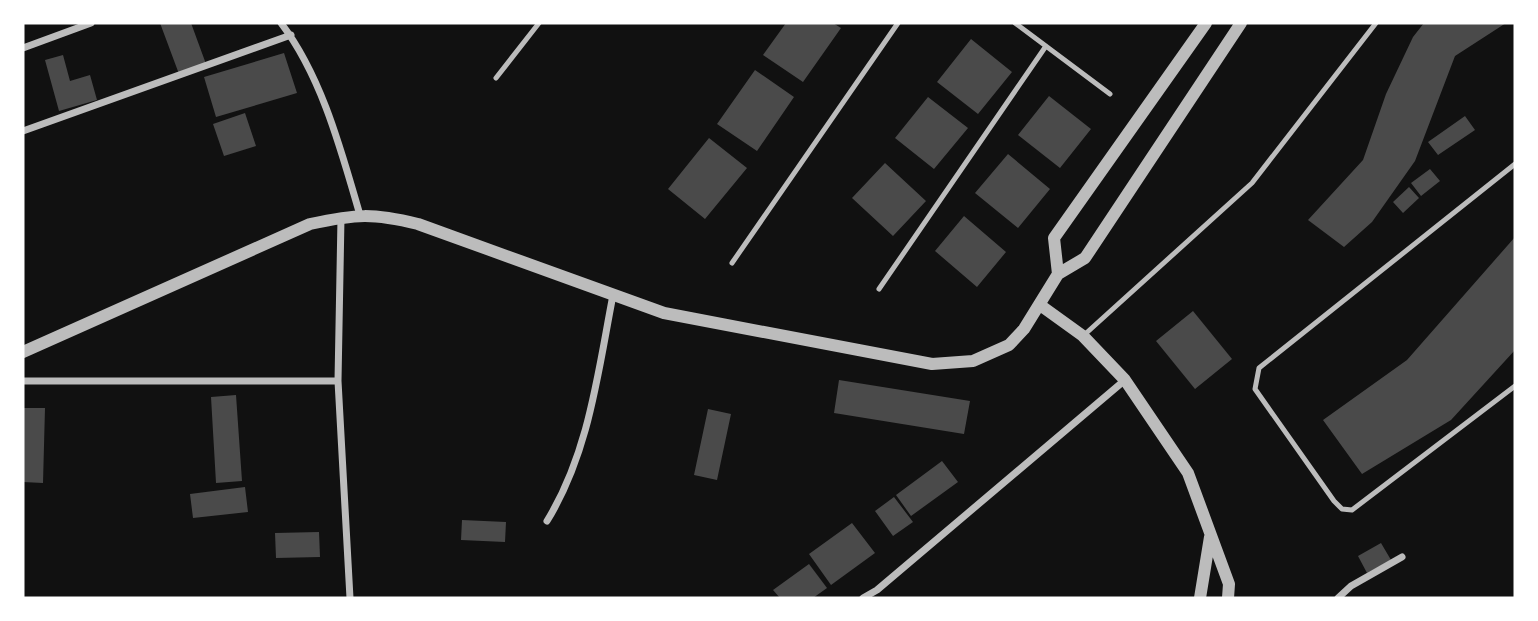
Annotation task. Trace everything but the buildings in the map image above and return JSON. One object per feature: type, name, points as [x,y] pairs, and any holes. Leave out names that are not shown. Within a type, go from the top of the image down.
[{"type":"street","points":[[23,48],[91,23]]},
{"type":"street","points":[[281,23],[291,35],[328,108],[360,215]]},
{"type":"street","points":[[1058,274],[1054,238],[1206,23]]},
{"type":"street","points":[[23,352],[310,224],[341,217],[381,215],[418,224],[664,313],[932,364],[972,361],[1009,345],[1024,330],[1058,274],[1084,258],[1241,23]]},
{"type":"street","points":[[23,131],[291,35]]},
{"type":"street","points":[[341,217],[338,381],[350,598]]},
{"type":"street","points":[[547,521],[563,496],[584,440],[613,295]]},
{"type":"street","points":[[1040,305],[1083,336],[1125,380],[1188,472],[1229,584],[1228,598]]},
{"type":"street","points":[[863,598],[877,590],[1125,380]]},
{"type":"street","points":[[23,381],[338,381]]},
{"type":"street","points":[[1200,598],[1210,537]]},
{"type":"street","points":[[1338,598],[1351,586],[1402,557]]},
{"type":"lane","points":[[496,78],[539,23]]},
{"type":"lane","points":[[732,263],[898,23]]},
{"type":"lane","points":[[1015,23],[1110,94]]},
{"type":"lane","points":[[1083,336],[1252,183],[1376,23]]},
{"type":"lane","points":[[879,289],[1046,47]]},
{"type":"lane","points":[[1515,164],[1259,368],[1255,389],[1334,501],[1342,509],[1352,510],[1515,386]]}]
